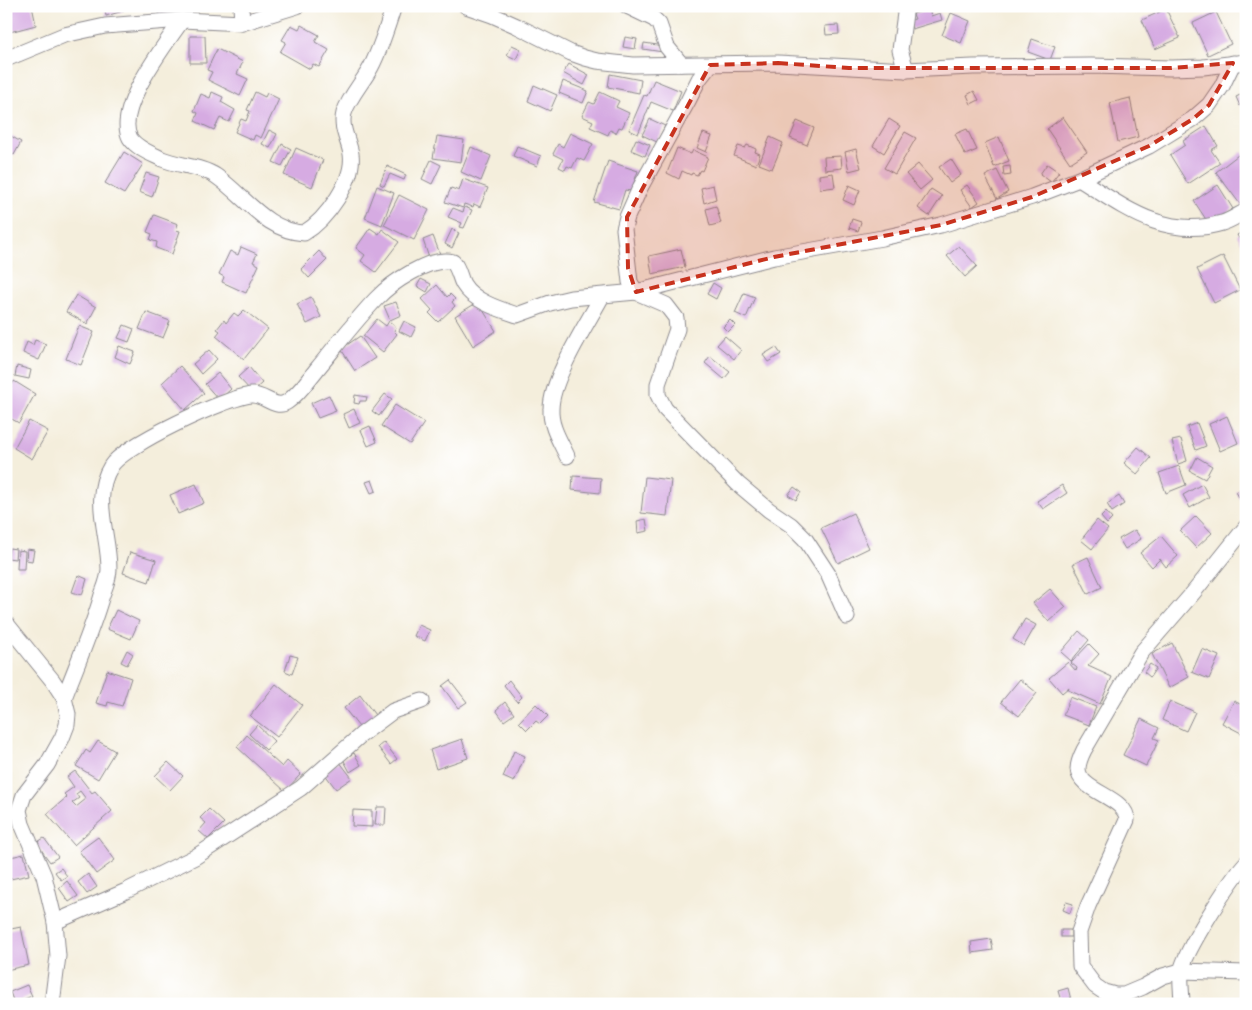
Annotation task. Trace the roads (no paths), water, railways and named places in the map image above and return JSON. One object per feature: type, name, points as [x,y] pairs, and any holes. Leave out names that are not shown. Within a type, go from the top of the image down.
[{"type":"street","points":[[241,6],[242,23]]},
{"type":"street","points":[[6,59],[64,35],[105,26],[182,20],[242,23],[297,6]]},
{"type":"street","points":[[182,20],[147,72],[132,100],[127,125],[130,138],[134,143],[161,158],[214,175],[273,224],[284,230],[304,233],[320,221],[346,182],[352,168],[351,153],[344,130],[344,114],[380,49],[394,6]]},
{"type":"street","points":[[466,6],[517,26],[571,53],[597,61],[633,65],[778,63],[906,70],[973,67],[1091,66],[1171,68],[1239,63]]},
{"type":"street","points":[[627,6],[654,19],[659,24],[667,48],[681,64]]},
{"type":"street","points":[[906,6],[900,50],[906,70]]},
{"type":"street","points":[[64,698],[96,617],[109,572],[108,544],[100,501],[102,486],[111,464],[130,448],[161,431],[230,401],[252,395],[260,396],[274,404],[286,403],[306,382],[365,310],[386,288],[403,276],[435,264],[453,262],[457,267],[463,284],[480,300],[517,315],[550,303],[571,298],[636,292],[774,257],[882,238],[941,225],[1032,197],[1079,179],[1149,146],[1193,119],[1209,105],[1239,63]]},
{"type":"street","points":[[710,65],[699,79],[640,188],[627,217],[624,229],[630,282],[636,292],[655,298],[666,305],[676,318],[678,330],[658,384],[658,396],[665,409],[738,484],[769,510],[791,525],[805,539],[828,574],[847,617]]},
{"type":"street","points":[[1079,179],[1140,216],[1156,223],[1174,227],[1189,229],[1223,223],[1246,210]]},
{"type":"street","points":[[566,456],[554,430],[551,409],[555,386],[602,296]]},
{"type":"street","points":[[1246,528],[1141,653],[1078,763],[1080,776],[1094,790],[1122,807],[1127,814],[1127,820],[1088,906],[1079,932],[1080,966],[1095,986],[1104,992],[1124,995],[1163,976],[1181,971],[1246,973]]},
{"type":"street","points":[[6,623],[53,681],[64,698],[68,714],[67,725],[47,765],[12,811],[22,824],[44,876],[55,922],[58,956],[52,1004]]},
{"type":"street","points":[[55,922],[126,891],[195,857],[301,788],[361,735],[393,711],[422,700]]},
{"type":"street","points":[[1182,1004],[1181,971],[1190,950],[1234,877],[1246,862]]}]
